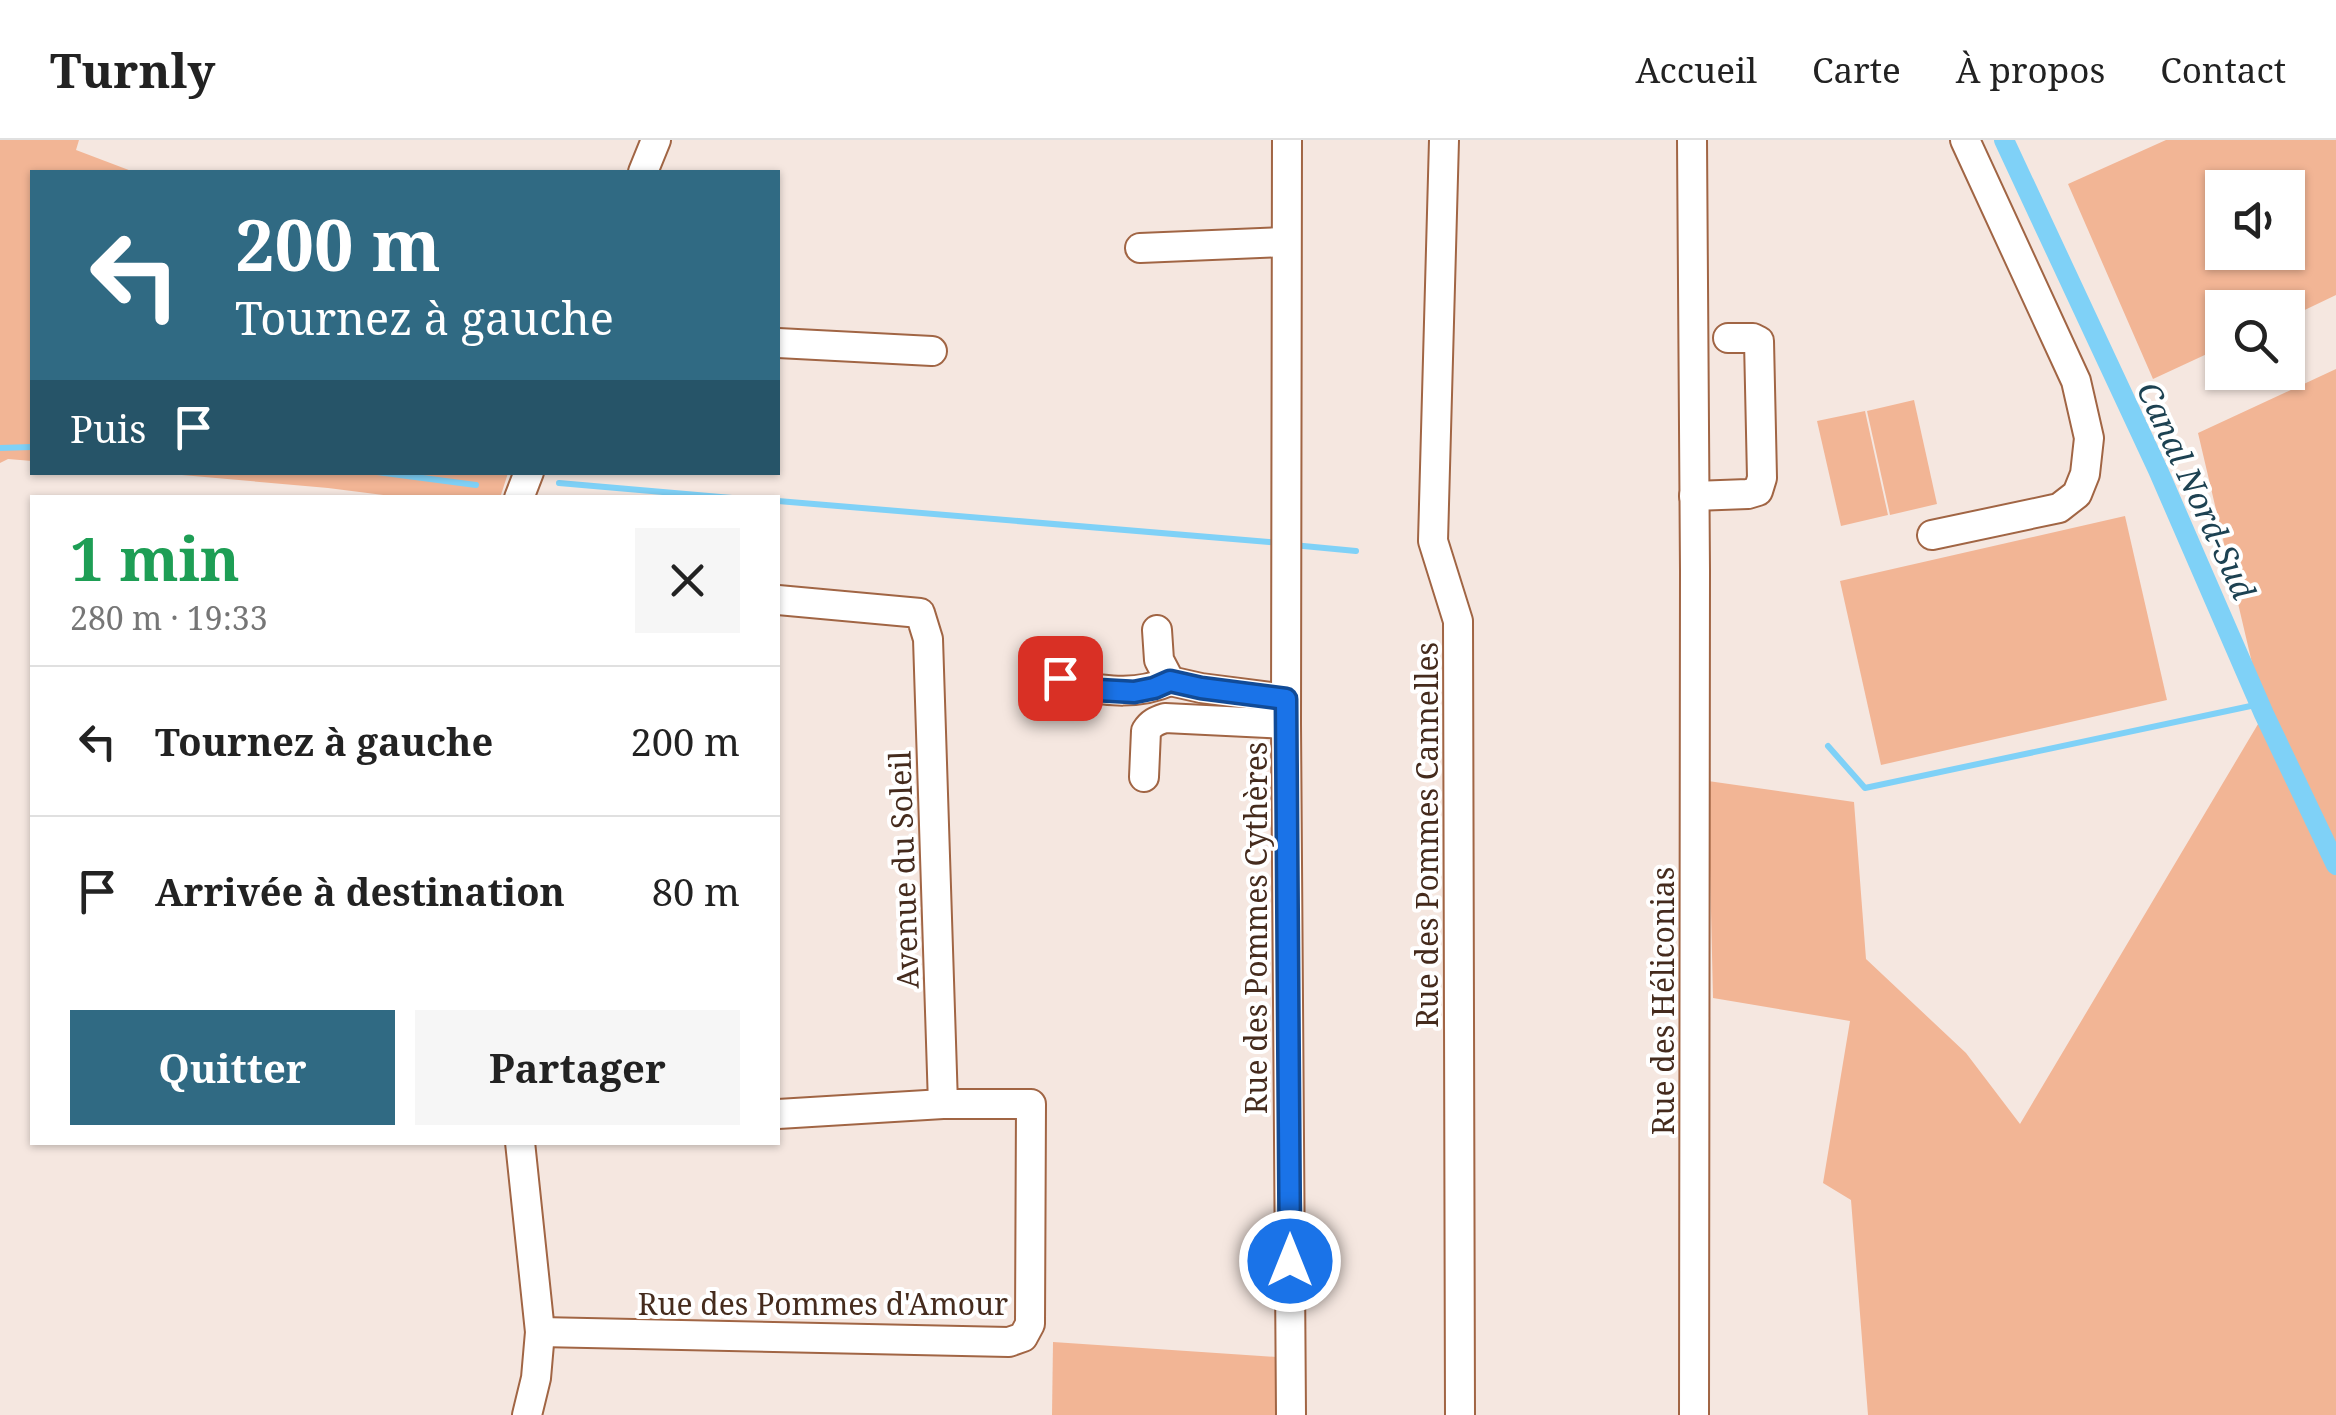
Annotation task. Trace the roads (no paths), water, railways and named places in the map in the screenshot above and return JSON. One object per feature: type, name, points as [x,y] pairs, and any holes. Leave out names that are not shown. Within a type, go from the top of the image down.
[{"type":"street","points":[[644,170],[656,140]]},
{"type":"street","name":"Rue des Pommes Cythères","points":[[1287,140],[1291,1415]]},
{"type":"street","name":"Rue des Pommes Cannelles","points":[[1444,140],[1432,542],[1458,621],[1460,1415]]},
{"type":"street","name":"Rue des Héliconias","points":[[1692,140],[1694,1415]]},
{"type":"street","points":[[1932,535],[2059,508],[2076,494],[2081,484],[2089,438],[2076,381],[1965,140]]},
{"type":"street","points":[[1140,248],[1285,242]]},
{"type":"street","points":[[1694,496],[1748,494],[1758,491],[1762,478],[1759,341],[1728,338]]},
{"type":"street","points":[[780,342],[932,350]]},
{"type":"street","name":"Avenue du Soleil","points":[[780,600],[920,613],[928,640],[943,1104]]},
{"type":"street","points":[[1157,630],[1159,660],[1170,681]]},
{"type":"street","points":[[1056,662],[1060,678],[1075,686],[1134,692],[1170,681],[1286,711]]},
{"type":"street","points":[[1144,777],[1146,731],[1156,721],[1286,711]]},
{"type":"street","points":[[780,1114],[943,1104]]},
{"type":"street","name":"Rue des Pommes d'Amour","points":[[540,1332],[1009,1342],[1023,1337],[1030,1324],[1031,1104],[943,1104]]},
{"type":"street","points":[[520,1145],[540,1332],[536,1378],[527,1415]]},
{"type":"waterway","name":"Canal Nord-Sud","points":[[2004,140],[2336,865]]},
{"type":"waterway","points":[[0,448],[30,447]]},
{"type":"waterway","points":[[400,475],[476,485]]},
{"type":"waterway","points":[[559,483],[697,495]]},
{"type":"waterway","points":[[780,501],[1281,543]]},
{"type":"waterway","points":[[1293,545],[1356,551]]},
{"type":"waterway","points":[[1828,746],[1865,788],[2260,704]]}]
